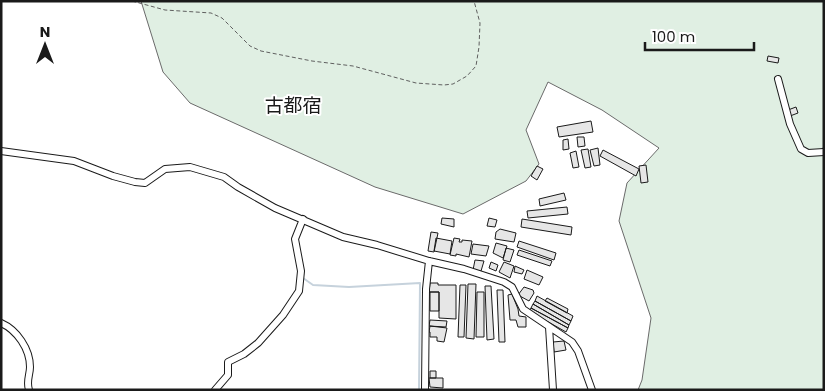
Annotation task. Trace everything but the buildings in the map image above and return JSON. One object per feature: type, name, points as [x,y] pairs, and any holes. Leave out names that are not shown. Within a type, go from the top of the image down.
[{"type":"street","points":[[778,79],[790,124],[801,149],[808,152],[824,152]]},
{"type":"street","points":[[1,151],[74,161],[135,182],[144,182],[165,168],[190,167],[224,177],[275,208],[343,237],[377,244],[504,282],[512,287],[523,309],[572,342],[578,351],[592,390]]},
{"type":"street","points":[[215,390],[228,375],[228,362],[244,354],[258,343],[283,315],[299,291],[301,270],[295,239],[303,219]]},
{"type":"street","points":[[425,390],[426,289],[429,261]]},
{"type":"street","points":[[1,323],[14,330],[29,357],[30,368],[27,380],[29,390]]},
{"type":"street","points":[[549,327],[553,390]]},
{"type":"path","points":[[132,1],[165,10],[211,13],[222,18],[250,46],[261,52],[353,66],[416,83],[444,85],[452,84],[467,76],[476,66],[480,23],[474,1]]},
{"type":"green space","points":[[141,1],[824,1],[824,149],[822,148],[824,151],[824,390],[638,390],[642,380],[651,318],[619,221],[627,183],[659,148],[602,110],[548,82],[526,130],[539,164],[526,181],[463,214],[375,187],[190,103],[163,72]]},
{"type":"waterway","points":[[303,278],[313,285],[349,287],[420,283],[419,390]]},
{"type":"district","name":"古都宿","points":[[293,105]]}]
